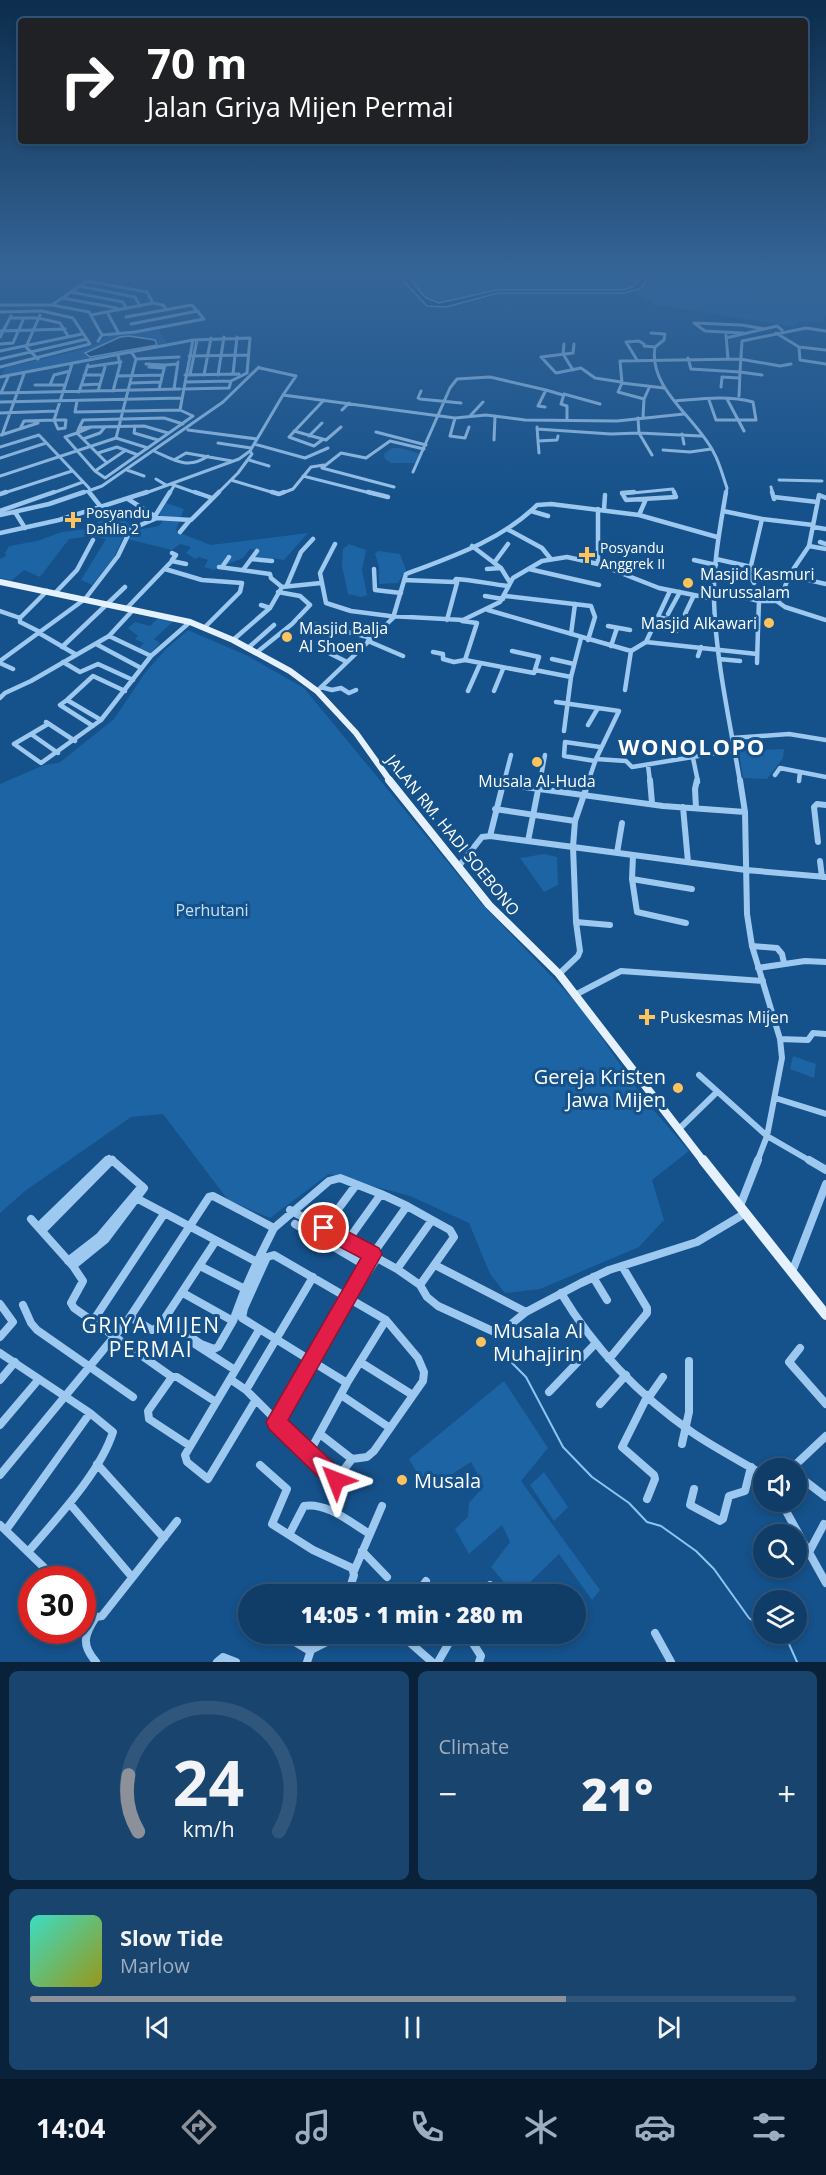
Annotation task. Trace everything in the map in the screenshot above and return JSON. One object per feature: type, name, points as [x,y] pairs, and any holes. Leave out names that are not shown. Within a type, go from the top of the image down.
[{"type":"main road","name":"JALAN RM. HADI SOEBONO","points":[[0,582],[190,622],[233,640],[319,689],[356,733],[386,776],[489,905],[559,974],[742,1211],[826,1315]]},
{"type":"street","points":[[0,359],[32,352],[38,359]]},
{"type":"street","points":[[1,369],[67,352]]},
{"type":"street","points":[[0,377],[138,352]]},
{"type":"street","points":[[162,352],[164,356]]},
{"type":"street","points":[[174,389],[179,357],[176,352]]},
{"type":"street","points":[[180,410],[182,389],[188,375],[192,352]]},
{"type":"street","points":[[204,375],[208,352]]},
{"type":"street","points":[[218,375],[222,352]]},
{"type":"street","points":[[233,374],[235,352]]},
{"type":"street","points":[[247,373],[248,352]]},
{"type":"street","points":[[574,352],[542,354],[541,357],[556,374],[581,368],[596,378],[649,388],[664,388]]},
{"type":"street","points":[[632,352],[637,360]]},
{"type":"street","points":[[290,1210],[397,1269],[420,1285],[427,1297],[438,1306],[500,1334],[526,1312],[561,1293],[622,1266],[697,1242],[742,1211],[767,1136],[782,1066],[780,1039],[752,946],[747,914],[745,812],[717,649],[714,599],[717,537],[726,484],[711,449],[664,388],[654,358],[655,352]]},
{"type":"street","points":[[727,352],[728,359]]},
{"type":"street","points":[[739,396],[740,352]]},
{"type":"street","points":[[799,352],[800,360],[826,364]]},
{"type":"street","points":[[819,352],[821,363]]},
{"type":"street","points":[[116,438],[136,359],[132,353]]},
{"type":"street","points":[[563,354],[573,370]]},
{"type":"street","points":[[113,391],[121,363],[118,355]]},
{"type":"street","points":[[191,356],[248,355]]},
{"type":"street","points":[[136,359],[179,357]]},
{"type":"street","points":[[644,399],[619,393],[622,382],[620,361],[688,358],[740,359],[780,366],[791,364]]},
{"type":"street","points":[[688,358],[691,369],[762,375]]},
{"type":"street","points":[[79,392],[89,361]]},
{"type":"street","points":[[87,367],[105,367],[121,363]]},
{"type":"street","points":[[97,367],[121,363]]},
{"type":"street","points":[[1,435],[42,421],[54,420],[72,364]]},
{"type":"street","points":[[148,364],[152,368],[177,364]]},
{"type":"street","points":[[266,369],[272,364]]},
{"type":"street","points":[[98,392],[105,367]]},
{"type":"street","points":[[159,389],[164,367]]},
{"type":"street","points":[[0,513],[49,504],[102,486],[154,452],[226,399],[259,367],[296,377],[257,439],[249,460],[180,532]]},
{"type":"street","points":[[283,373],[289,367]]},
{"type":"street","points":[[33,393],[40,370]]},
{"type":"street","points":[[50,385],[54,375],[70,371]]},
{"type":"street","points":[[188,375],[247,373]]},
{"type":"street","points":[[185,382],[231,381],[247,373]]},
{"type":"street","points":[[1,435],[24,374]]},
{"type":"street","points":[[84,375],[102,375]]},
{"type":"street","points":[[117,376],[162,375]]},
{"type":"street","points":[[209,388],[210,375]]},
{"type":"street","points":[[8,377],[1,393],[230,388],[231,381]]},
{"type":"street","points":[[721,387],[722,377],[739,378]]},
{"type":"street","points":[[413,472],[453,383],[463,378],[503,380],[600,404]]},
{"type":"street","points":[[131,383],[161,382]]},
{"type":"street","points":[[81,385],[99,384]]},
{"type":"street","points":[[35,385],[65,385]]},
{"type":"street","points":[[649,388],[644,399],[639,433],[652,455]]},
{"type":"street","points":[[544,420],[546,405],[538,406],[546,390]]},
{"type":"street","points":[[422,391],[418,399],[461,403]]},
{"type":"street","points":[[563,394],[561,404],[567,406],[567,419]]},
{"type":"street","points":[[283,395],[455,418],[495,416],[544,420],[617,421],[684,414]]},
{"type":"street","points":[[0,402],[182,398]]},
{"type":"street","points":[[675,401],[727,399],[753,402],[756,420],[716,420],[709,400]]},
{"type":"street","points":[[727,399],[744,431]]},
{"type":"street","points":[[322,440],[314,446],[289,438],[324,400]]},
{"type":"street","points":[[733,400],[735,406],[733,408]]},
{"type":"street","points":[[77,401],[74,411],[164,409],[180,410],[193,416]]},
{"type":"street","points":[[470,416],[483,402]]},
{"type":"street","points":[[342,410],[349,403]]},
{"type":"street","points":[[0,413],[57,411]]},
{"type":"street","points":[[168,433],[144,426],[120,426],[78,430],[65,437],[96,471],[108,476],[193,416]]},
{"type":"street","points":[[494,440],[495,416]]},
{"type":"street","points":[[455,418],[450,436],[465,438],[469,427]]},
{"type":"street","points":[[78,430],[83,420],[155,419],[166,423],[171,420],[183,423]]},
{"type":"street","points":[[536,419],[539,453]]},
{"type":"street","points":[[0,422],[6,422]]},
{"type":"street","points":[[309,436],[322,423]]},
{"type":"street","points":[[134,433],[135,426]]},
{"type":"street","points":[[134,433],[144,426]]},
{"type":"street","points":[[97,427],[102,432]]},
{"type":"street","points":[[83,439],[102,432],[105,427]]},
{"type":"street","points":[[294,431],[322,440],[328,439],[341,428]]},
{"type":"street","points":[[537,429],[611,434],[701,436]]},
{"type":"street","points":[[78,430],[83,439],[107,463]]},
{"type":"street","points":[[188,430],[257,439]]},
{"type":"street","points":[[376,432],[425,447]]},
{"type":"street","points":[[134,433],[158,440]]},
{"type":"street","points":[[682,434],[684,444]]},
{"type":"street","points":[[0,447],[38,435],[83,482],[101,507]]},
{"type":"street","points":[[538,441],[557,440],[558,436]]},
{"type":"street","points":[[0,476],[116,438],[148,448]]},
{"type":"street","points":[[366,458],[390,441],[425,447]]},
{"type":"street","points":[[0,458],[46,443]]},
{"type":"street","points":[[218,443],[307,458],[328,447]]},
{"type":"street","points":[[98,453],[114,448],[138,455]]},
{"type":"street","points":[[114,448],[120,454]]},
{"type":"street","points":[[0,533],[36,528],[170,485],[233,461],[252,448]]},
{"type":"street","points":[[663,450],[690,452],[711,449]]},
{"type":"street","points":[[96,471],[126,450]]},
{"type":"street","points":[[154,452],[189,465],[197,465],[208,456]]},
{"type":"street","points":[[174,459],[184,453],[233,461]]},
{"type":"street","points":[[231,480],[278,494],[293,489],[311,467],[324,465],[341,453],[375,458]]},
{"type":"street","points":[[249,460],[269,466]]},
{"type":"street","points":[[324,465],[322,469],[394,487]]},
{"type":"street","points":[[127,470],[144,476]]},
{"type":"street","points":[[0,494],[72,471]]},
{"type":"street","points":[[303,476],[388,496]]},
{"type":"street","points":[[156,479],[212,498]]},
{"type":"street","points":[[778,602],[790,574],[809,546],[817,502],[824,481],[779,480]]},
{"type":"street","points":[[0,513],[26,501],[83,482]]},
{"type":"street","points":[[13,669],[0,662],[85,599],[117,557],[129,530],[156,517],[170,485]]},
{"type":"street","points":[[771,487],[774,499],[817,502]]},
{"type":"street","points":[[672,489],[676,496],[646,499],[626,500],[622,493],[672,489]]},
{"type":"street","points":[[604,510],[605,495]]},
{"type":"street","points":[[819,495],[826,498]]},
{"type":"street","points":[[42,496],[49,504]]},
{"type":"street","points":[[128,499],[156,517],[190,520]]},
{"type":"street","points":[[639,515],[646,499]]},
{"type":"street","points":[[26,501],[31,508]]},
{"type":"street","points":[[319,689],[394,615],[404,580],[409,572],[452,557],[507,529],[519,522],[537,505],[598,509],[639,515],[717,537]]},
{"type":"street","points":[[598,509],[598,564]]},
{"type":"street","points":[[15,512],[25,528]]},
{"type":"street","points":[[531,512],[548,516]]},
{"type":"street","points":[[723,512],[826,529]]},
{"type":"street","points":[[754,583],[749,575],[750,566],[762,519]]},
{"type":"street","points":[[682,526],[686,520]]},
{"type":"street","points":[[507,529],[542,548],[550,558]]},
{"type":"street","points":[[233,640],[270,608],[278,592],[285,586],[301,552],[313,539]]},
{"type":"street","points":[[56,592],[77,570],[93,540]]},
{"type":"street","points":[[334,544],[320,573],[327,604],[349,610],[477,623],[465,660]]},
{"type":"street","points":[[494,563],[508,544]]},
{"type":"street","points":[[472,546],[501,568],[508,584]]},
{"type":"street","points":[[809,546],[826,549]]},
{"type":"street","points":[[243,570],[257,551]]},
{"type":"street","points":[[0,698],[3,691],[31,681],[109,636],[129,609],[173,560],[176,555],[171,552]]},
{"type":"street","points":[[229,557],[221,567],[271,574],[271,578],[285,586],[321,583]]},
{"type":"street","points":[[461,621],[488,610],[504,597],[508,584],[527,570],[550,558],[567,557],[598,564],[670,591],[714,599]]},
{"type":"street","points":[[251,559],[272,561]]},
{"type":"street","points":[[173,560],[186,564]]},
{"type":"street","points":[[694,560],[750,566],[826,584]]},
{"type":"street","points":[[487,569],[501,568]]},
{"type":"street","points":[[165,569],[202,580],[242,584],[240,591],[204,628]]},
{"type":"street","points":[[374,569],[375,590],[401,593]]},
{"type":"street","points":[[518,569],[599,585]]},
{"type":"street","points":[[404,580],[454,582],[456,579],[469,578],[508,584]]},
{"type":"street","points":[[447,620],[457,583]]},
{"type":"street","points":[[62,647],[125,587]]},
{"type":"street","points":[[715,590],[759,601],[778,602],[785,607],[826,620]]},
{"type":"street","points":[[20,618],[47,591]]},
{"type":"street","points":[[488,610],[631,651],[646,642],[670,591]]},
{"type":"street","points":[[256,653],[288,624],[296,622],[310,604],[300,596],[278,592]]},
{"type":"street","points":[[669,614],[680,592]]},
{"type":"street","points":[[685,614],[694,595]]},
{"type":"street","points":[[485,596],[592,607],[595,617],[588,640]]},
{"type":"street","points":[[757,663],[759,601]]},
{"type":"street","points":[[571,634],[575,604]]},
{"type":"street","points":[[261,605],[270,608]]},
{"type":"street","points":[[0,611],[20,618]]},
{"type":"street","points":[[657,617],[682,622]]},
{"type":"street","points":[[20,618],[20,622],[75,654]]},
{"type":"street","points":[[543,626],[546,620]]},
{"type":"street","points":[[75,741],[47,723],[14,744],[41,763],[58,753],[75,741],[101,720],[141,668],[190,622]]},
{"type":"street","points":[[314,624],[370,640],[403,656]]},
{"type":"street","points":[[716,624],[758,629]]},
{"type":"street","points":[[248,648],[274,625]]},
{"type":"street","points":[[608,626],[630,630]]},
{"type":"street","points":[[653,627],[676,631]]},
{"type":"street","points":[[611,646],[617,628]]},
{"type":"street","points":[[109,636],[151,657]]},
{"type":"street","points":[[564,731],[571,677],[581,638]]},
{"type":"street","points":[[646,642],[757,654]]},
{"type":"street","points":[[96,644],[141,668]]},
{"type":"street","points":[[698,656],[701,647]]},
{"type":"street","points":[[433,652],[443,654],[443,659],[448,661],[465,660],[532,674],[538,656],[512,651]]},
{"type":"street","points":[[624,690],[631,651]]},
{"type":"street","points":[[329,653],[347,662]]},
{"type":"street","points":[[552,659],[574,664]]},
{"type":"street","points":[[719,660],[740,661]]},
{"type":"street","points":[[63,662],[89,678]]},
{"type":"street","points":[[80,672],[99,664],[133,680]]},
{"type":"street","points":[[468,691],[480,664]]},
{"type":"street","points":[[494,691],[503,669]]},
{"type":"street","points":[[535,670],[571,677]]},
{"type":"street","points":[[93,726],[60,705],[64,699],[89,678],[97,676],[125,691]]},
{"type":"street","points":[[319,689],[341,688],[350,694],[356,690]]},
{"type":"street","points":[[64,699],[101,720]]},
{"type":"street","points":[[556,702],[619,711],[600,747],[575,821],[573,847],[576,922],[580,953],[559,974]]},
{"type":"street","points":[[588,725],[598,708]]},
{"type":"street","points":[[31,734],[58,753]]},
{"type":"street","points":[[732,738],[789,734],[826,740]]},
{"type":"street","points":[[558,741],[600,747]]},
{"type":"street","points":[[565,742],[564,756],[626,761],[631,767],[735,750]]},
{"type":"street","points":[[490,836],[495,809],[511,755]]},
{"type":"street","points":[[528,842],[545,755]]},
{"type":"street","points":[[693,758],[698,783],[695,789],[696,808]]},
{"type":"street","points":[[648,765],[652,803]]},
{"type":"street","points":[[775,775],[780,768],[826,777]]},
{"type":"street","points":[[799,781],[800,772]]},
{"type":"street","points":[[503,784],[663,806],[745,812]]},
{"type":"street","points":[[818,842],[814,807],[817,804],[826,805]]},
{"type":"street","points":[[683,807],[688,862]]},
{"type":"street","points":[[495,809],[575,821]]},
{"type":"street","points":[[617,853],[622,823]]},
{"type":"street","points":[[459,866],[482,837],[490,836],[746,870],[824,877],[820,861]]},
{"type":"street","points":[[633,856],[632,879],[637,912],[686,923]]},
{"type":"street","points":[[632,879],[692,889]]},
{"type":"street","points":[[576,922],[610,925]]},
{"type":"street","points":[[752,946],[777,948],[782,954],[784,963]]},
{"type":"street","points":[[758,968],[784,963],[826,962]]},
{"type":"street","points":[[575,995],[621,971],[763,981]]},
{"type":"street","points":[[780,1039],[808,1040],[813,1033],[826,1034]]},
{"type":"street","points":[[699,1075],[767,1136],[826,1170]]},
{"type":"street","points":[[679,1129],[717,1092]]},
{"type":"street","points":[[775,1098],[826,1114]]},
{"type":"street","points":[[40,1229],[113,1159],[142,1186],[144,1190],[105,1240],[71,1263]]},
{"type":"street","points":[[165,1319],[201,1344],[214,1349],[218,1347],[274,1228],[290,1210],[333,1179],[340,1178],[407,1206],[455,1235],[420,1285]]},
{"type":"street","points":[[792,1274],[805,1245],[826,1184]]},
{"type":"street","points":[[324,1228],[356,1185]]},
{"type":"street","points":[[71,1263],[105,1231],[142,1186]]},
{"type":"street","points":[[348,1240],[381,1194]]},
{"type":"street","points":[[0,1475],[130,1317],[209,1197],[212,1195],[274,1228]]},
{"type":"street","points":[[138,1198],[215,1242],[257,1262]]},
{"type":"street","points":[[278,1424],[349,1297],[407,1206]]},
{"type":"street","points":[[93,1321],[164,1214]]},
{"type":"street","points":[[31,1219],[71,1263],[83,1281],[71,1305],[77,1311],[172,1377],[177,1377],[216,1402]]},
{"type":"street","points":[[397,1269],[432,1220]]},
{"type":"street","points":[[295,1224],[368,1267]]},
{"type":"street","points":[[130,1317],[152,1330],[159,1327],[215,1242]]},
{"type":"street","points":[[336,1480],[352,1458],[371,1455],[411,1394],[423,1381],[424,1372],[420,1363],[386,1320],[274,1255],[267,1257],[242,1313],[243,1320],[347,1383]]},
{"type":"street","points":[[435,1265],[526,1312]]},
{"type":"street","points":[[200,1266],[245,1289]]},
{"type":"street","points":[[609,1359],[648,1311],[622,1266]]},
{"type":"street","points":[[246,1390],[313,1277]]},
{"type":"street","points":[[593,1277],[607,1300]]},
{"type":"street","points":[[183,1293],[232,1321]]},
{"type":"street","points":[[561,1293],[595,1344],[626,1375],[686,1428],[751,1467],[745,1491],[729,1496],[723,1519],[720,1521],[690,1505],[694,1489]]},
{"type":"street","points":[[0,1304],[13,1322],[0,1338]]},
{"type":"street","points":[[23,1305],[33,1326],[133,1397]]},
{"type":"street","points":[[309,1453],[347,1383],[386,1320]]},
{"type":"street","points":[[255,1401],[208,1479],[184,1458],[259,1330]]},
{"type":"street","points":[[190,1341],[235,1370]]},
{"type":"street","points":[[549,1392],[595,1344]]},
{"type":"street","points":[[800,1348],[789,1362],[826,1404]]},
{"type":"street","points":[[0,1353],[90,1413],[110,1429],[112,1438],[70,1504],[28,1552]]},
{"type":"street","points":[[682,1444],[689,1412],[689,1361]]},
{"type":"street","points":[[0,1380],[15,1362]]},
{"type":"street","points":[[360,1362],[411,1394]]},
{"type":"street","points":[[600,1404],[626,1375]]},
{"type":"street","points":[[172,1377],[148,1411],[147,1417],[190,1446]]},
{"type":"street","points":[[647,1498],[655,1479],[654,1475],[622,1447],[649,1396],[663,1377]]},
{"type":"street","points":[[0,1425],[39,1379]]},
{"type":"street","points":[[230,1379],[246,1390],[344,1488]]},
{"type":"street","points":[[341,1395],[390,1428]]},
{"type":"street","points":[[42,1566],[3,1528],[90,1413]]},
{"type":"street","points":[[320,1434],[352,1458]]},
{"type":"street","points":[[803,1458],[826,1436]]},
{"type":"street","points":[[97,1464],[164,1538]]},
{"type":"street","points":[[260,1465],[287,1489],[272,1524],[354,1571]]},
{"type":"street","points":[[807,1482],[826,1497]]},
{"type":"street","points":[[289,1535],[303,1507],[310,1503],[370,1534]]},
{"type":"street","points":[[70,1504],[132,1577]]},
{"type":"street","points":[[350,1584],[382,1506]]},
{"type":"street","points":[[787,1512],[808,1554],[826,1583]]},
{"type":"street","points":[[96,1617],[102,1616],[177,1521]]},
{"type":"street","points":[[808,1554],[825,1523]]},
{"type":"street","points":[[362,1551],[387,1577]]},
{"type":"street","points":[[655,1633],[671,1662]]},
{"type":"street","points":[[83,1644],[96,1662]]},
{"type":"street","points":[[298,1644],[310,1652]]},
{"type":"street","points":[[306,1662],[310,1652],[324,1644]]},
{"type":"street","points":[[411,1644],[432,1662]]},
{"type":"street","points":[[438,1662],[448,1644]]},
{"type":"street","points":[[473,1644],[481,1656],[479,1662]]},
{"type":"street","points":[[217,1662],[224,1657],[236,1662]]},
{"type":"green space","points":[[74,352],[130,352],[1,377],[5,368]]},
{"type":"green space","points":[[392,448],[420,454],[415,463],[391,463],[385,459],[384,454]]},
{"type":"green space","points":[[166,503],[184,509],[177,532],[211,545],[308,533],[284,560],[269,558],[261,563],[251,560],[258,550],[250,549],[243,558],[214,570],[204,567],[208,560],[199,557],[195,559],[186,553],[191,547],[180,544],[172,550],[123,538],[113,559],[92,585],[81,580],[106,539],[91,536],[69,539],[40,577],[24,570],[11,581],[0,578],[0,559],[6,556],[5,553],[9,546],[37,541],[62,532],[86,529],[111,515],[120,516],[136,530],[159,526],[164,519],[159,514]]},
{"type":"green space","points":[[349,544],[366,550],[362,570],[367,595],[361,597],[348,594],[342,566],[343,549]]},
{"type":"green space","points":[[378,551],[400,554],[406,570],[398,583],[379,584],[379,566],[375,554]]},
{"type":"green space","points":[[159,617],[175,620],[154,639],[160,643],[151,653],[139,648],[144,643],[135,639],[138,636],[128,628],[135,622],[150,626]]},
{"type":"green space","name":"Perhutani","points":[[188,630],[248,656],[304,688],[482,904],[579,1005],[644,1099],[689,1151],[652,1180],[664,1220],[639,1247],[540,1289],[505,1293],[490,1274],[469,1223],[410,1196],[329,1174],[270,1218],[228,1200],[163,1114],[131,1117],[25,1191],[0,1213],[0,784],[44,765],[59,763],[114,719],[145,673],[166,649]]},
{"type":"green space","points":[[784,749],[783,758],[767,779],[743,778],[739,751]]},
{"type":"green space","points":[[544,854],[557,857],[558,885],[544,892],[520,858]]},
{"type":"green space","points":[[793,1056],[816,1064],[814,1078],[790,1069]]},
{"type":"green space","points":[[504,1381],[548,1448],[521,1481],[600,1590],[592,1600],[586,1592],[586,1584],[581,1584],[559,1554],[528,1584],[505,1584],[491,1567],[510,1542],[502,1525],[469,1554],[455,1529],[468,1517],[469,1503],[484,1486],[471,1462],[427,1490],[409,1459]]},
{"type":"green space","points":[[544,1472],[568,1507],[554,1521],[530,1485]]},
{"type":"shaded area","points":[[88,352],[120,352],[90,357],[85,353]]},
{"type":"waterway","points":[[504,1355],[526,1377],[563,1447],[592,1477],[629,1503],[647,1522],[661,1526],[696,1551],[714,1569],[753,1621]]},
{"type":"waterway","points":[[789,1644],[797,1662]]},
{"type":"place","name":"Posyandu Dahlia 2","points":[[73,520]]},
{"type":"place","name":"Posyandu Anggrek II","points":[[587,555]]},
{"type":"place","name":"Masjid Kasmuri Nurussalam","points":[[688,583]]},
{"type":"place","name":"Masjid Alkawari","points":[[769,623]]},
{"type":"place","name":"Masjid Balja Al Shoen","points":[[287,637]]},
{"type":"place","name":"Musala Al-Huda","points":[[537,762]]},
{"type":"place","name":"Puskesmas Mijen","points":[[647,1017]]},
{"type":"place","name":"Gereja Kristen Jawa Mijen","points":[[678,1088]]},
{"type":"place","name":"Musala Al Muhajirin","points":[[481,1342]]},
{"type":"place","name":"Musala","points":[[402,1480]]},
{"type":"district","name":"WONOLOPO","points":[[692,746]]},
{"type":"district","name":"GRIYA MIJEN PERMAI","points":[[151,1337]]},
{"type":"route","points":[[324,1228],[373,1254],[276,1422],[336,1480]]}]
